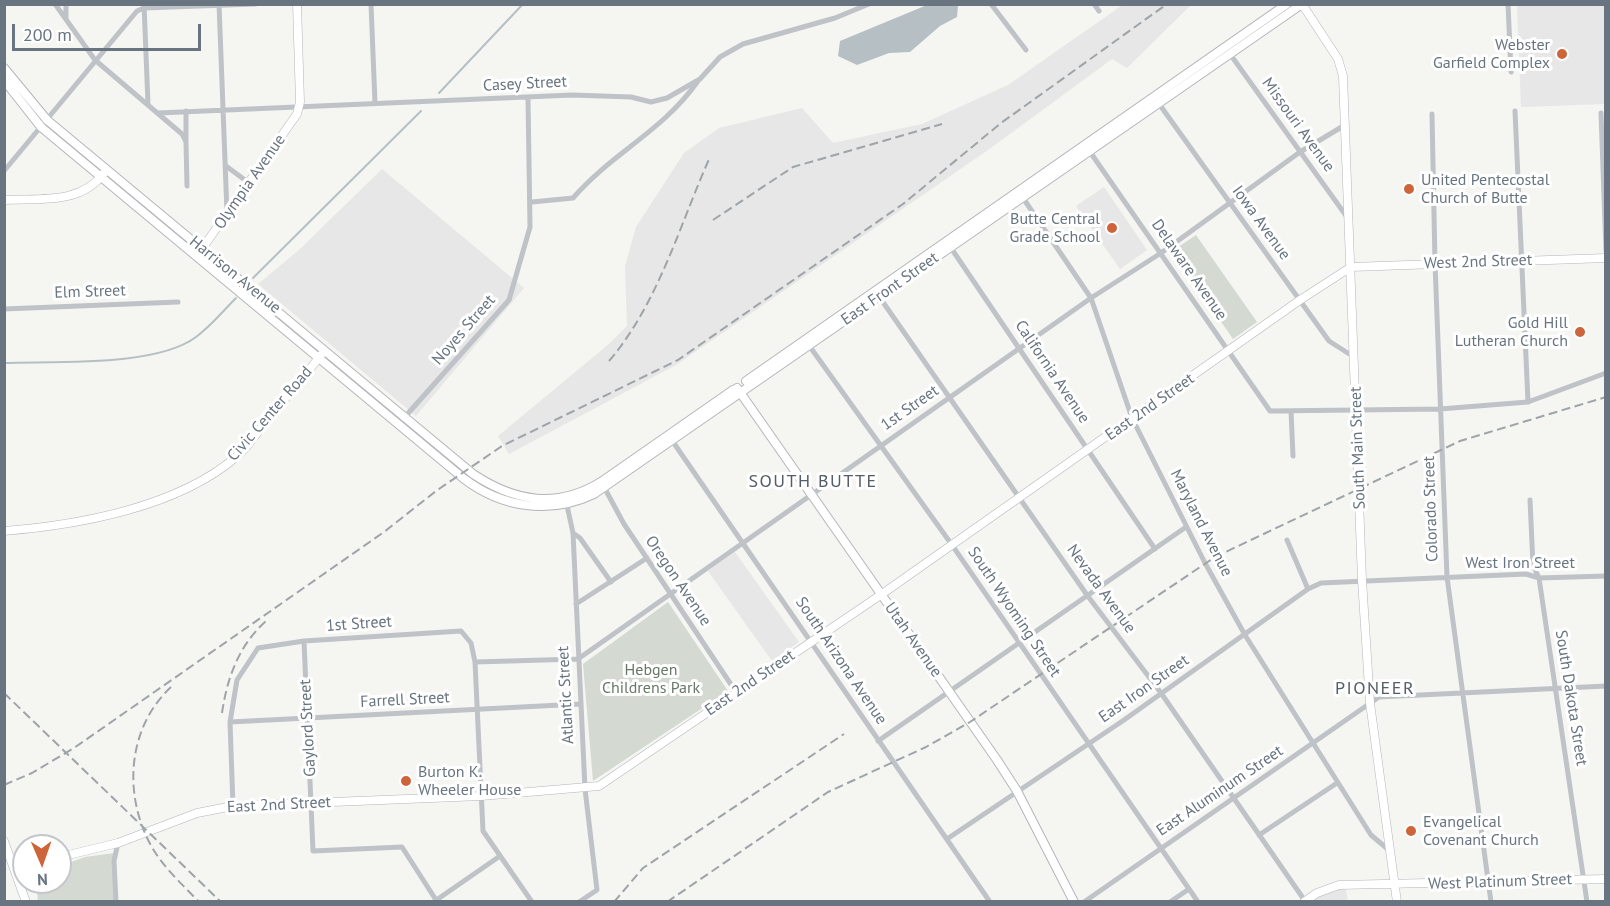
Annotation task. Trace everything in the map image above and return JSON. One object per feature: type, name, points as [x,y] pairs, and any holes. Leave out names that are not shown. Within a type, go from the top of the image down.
[{"type":"main road","name":"East Front Street","points":[[1228,51],[1287,4]]},
{"type":"main road","name":"East Front Street","points":[[463,478],[494,496],[523,506],[566,502],[602,485],[1228,51],[1302,4]]},
{"type":"main road","name":"Harrison Avenue","points":[[4,68],[44,124]]},
{"type":"main road","name":"Harrison Avenue","points":[[4,80],[44,124],[196,256],[463,478]]},
{"type":"main road","name":"Harrison Avenue","points":[[104,174],[203,248],[473,474]]},
{"type":"main road","name":"Utah Avenue","points":[[739,390],[1017,790],[1074,902]]},
{"type":"main road","points":[[427,449],[435,447],[464,466]]},
{"type":"main road","name":"East Front Street","points":[[473,474],[497,489],[524,498],[566,502]]},
{"type":"street","points":[[56,4],[95,60],[180,131],[186,142]]},
{"type":"street","points":[[66,4],[66,19]]},
{"type":"street","points":[[4,171],[133,15],[144,6],[255,4]]},
{"type":"street","points":[[297,4],[300,106]]},
{"type":"street","points":[[371,4],[375,103]]},
{"type":"street","name":"Casey Street","points":[[158,112],[605,96],[651,102],[667,98],[700,79],[720,57],[742,44],[835,18],[869,4]]},
{"type":"street","points":[[991,4],[1026,50]]},
{"type":"street","points":[[1094,4],[1099,11]]},
{"type":"street","name":"South Main Street","points":[[1302,4],[1338,59],[1343,76],[1362,580],[1370,703],[1397,902]]},
{"type":"street","points":[[1509,4],[1511,72]]},
{"type":"street","points":[[219,5],[225,109],[227,215]]},
{"type":"street","points":[[144,6],[148,104]]},
{"type":"street","name":"Missouri Avenue","points":[[1228,51],[1349,219]]},
{"type":"street","points":[[532,202],[573,198],[609,161],[657,128],[685,100],[700,79]]},
{"type":"street","name":"Noyes Street","points":[[398,424],[509,300],[522,262],[530,227],[532,202],[528,98]]},
{"type":"street","name":"Iowa Avenue","points":[[1157,100],[1329,341],[1354,357]]},
{"type":"street","name":"Olympia Avenue","points":[[196,256],[296,118],[300,106]]},
{"type":"street","points":[[186,111],[187,186]]},
{"type":"street","points":[[1515,111],[1528,402]]},
{"type":"street","points":[[1601,113],[1605,251]]},
{"type":"street","name":"Colorado Street","points":[[1432,114],[1435,263],[1447,577],[1491,902]]},
{"type":"street","name":"1st Street","points":[[578,660],[743,541],[1091,298],[1231,204],[1300,152],[1345,125]]},
{"type":"street","name":"Delaware Avenue","points":[[1087,148],[1270,411],[1291,411]]},
{"type":"street","points":[[226,166],[249,183]]},
{"type":"street","points":[[4,200],[75,195],[93,186],[104,174]]},
{"type":"street","name":"Maryland Avenue","points":[[1020,194],[1091,298],[1132,418],[1186,527],[1245,635],[1371,835],[1390,851]]},
{"type":"street","name":"California Avenue","points":[[948,244],[1155,549]]},
{"type":"street","name":"West 2nd Street","points":[[1351,267],[1605,258]]},
{"type":"street","name":"East 2nd Street","points":[[72,855],[118,843],[182,817],[233,806],[481,796],[585,789],[611,779],[882,594],[1300,300],[1351,267]]},
{"type":"street","name":"Nevada Avenue","points":[[878,294],[1087,596],[1161,693],[1305,901]]},
{"type":"street","name":"Elm Street","points":[[4,309],[178,302]]},
{"type":"street","name":"South Wyoming Street","points":[[807,343],[952,545],[1018,644],[1198,902]]},
{"type":"street","name":"Civic Center Road","points":[[4,531],[43,528],[114,514],[160,498],[213,475],[238,456],[326,350]]},
{"type":"street","points":[[1293,456],[1291,411],[1440,409],[1528,402],[1605,373]]},
{"type":"street","name":"South Arizona Avenue","points":[[670,438],[990,902]]},
{"type":"street","name":"Oregon Avenue","points":[[602,485],[646,558],[736,692]]},
{"type":"street","name":"South Dakota Street","points":[[1530,500],[1533,565],[1539,578],[1557,688],[1587,902]]},
{"type":"street","name":"Atlantic Street","points":[[566,502],[573,533],[585,789],[597,890],[579,902]]},
{"type":"street","points":[[878,741],[1186,527]]},
{"type":"street","points":[[573,533],[580,538],[610,582]]},
{"type":"street","points":[[1287,540],[1308,589]]},
{"type":"street","points":[[576,604],[646,558]]},
{"type":"street","name":"West Iron Street","points":[[1362,580],[1526,574],[1539,578],[1605,576]]},
{"type":"street","name":"East Iron Street","points":[[947,839],[1017,790],[1089,744],[1308,589],[1321,583],[1362,580]]},
{"type":"street","name":"1st Street","points":[[230,722],[237,680],[258,648],[304,641],[461,631],[471,643],[475,662]]},
{"type":"street","name":"Gaylord Street","points":[[304,641],[313,851],[402,846],[435,901]]},
{"type":"street","points":[[532,902],[483,831],[475,662],[578,660]]},
{"type":"street","points":[[1370,703],[1378,697],[1605,686]]},
{"type":"street","name":"East Aluminum Street","points":[[1084,902],[1370,703]]},
{"type":"street","name":"Farrell Street","points":[[230,722],[580,704]]},
{"type":"street","points":[[230,722],[233,806]]},
{"type":"street","points":[[1259,835],[1337,783]]},
{"type":"street","points":[[4,841],[12,854]]},
{"type":"street","points":[[116,902],[114,861],[118,843]]},
{"type":"street","points":[[435,901],[500,856]]},
{"type":"street","name":"West Platinum Street","points":[[1305,901],[1317,893],[1339,885],[1605,879]]},
{"type":"street","points":[[1170,902],[1189,889]]},
{"type":"shaded area","points":[[1124,4],[1191,5],[1127,68],[1112,59],[988,150],[676,365],[509,454],[498,436],[609,344],[627,326],[625,266],[636,227],[684,153],[719,128],[802,108],[833,143],[922,124],[1008,85]]},
{"type":"shaded area","points":[[927,5],[958,5],[957,17],[940,26],[910,52],[889,53],[857,65],[838,56],[840,41]]},
{"type":"shaded area","name":"Webster Garfield Complex","points":[[1517,5],[1605,5],[1605,104],[1521,107]]},
{"type":"shaded area","points":[[382,169],[524,288],[416,416],[258,284],[300,249]]},
{"type":"shaded area","name":"Butte Central Grade School","points":[[1104,187],[1147,250],[1120,269],[1076,206]]},
{"type":"shaded area","points":[[735,552],[799,642],[772,661],[708,571]]},
{"type":"shaded area","points":[[1345,885],[1348,901],[1305,902]]},
{"type":"green space","points":[[1196,235],[1257,322],[1233,339],[1172,251]]},
{"type":"green space","name":"Hebgen Childrens Park","points":[[668,602],[728,691],[593,781],[583,664]]},
{"type":"green space","points":[[114,853],[116,901],[38,901],[37,894],[72,894],[72,862],[85,857]]},
{"type":"waterway","points":[[439,93],[523,4]]},
{"type":"waterway","points":[[253,278],[421,111]]},
{"type":"waterway","points":[[4,363],[77,362],[131,358],[178,347],[196,337],[236,298]]},
{"type":"railway","points":[[4,785],[32,773],[74,748],[384,532],[436,491],[502,446],[678,360],[903,204],[1001,123],[1167,4]]},
{"type":"railway","points":[[713,220],[793,167],[942,124]]},
{"type":"railway","points":[[609,361],[626,339],[655,289],[710,157]]},
{"type":"railway","points":[[667,902],[828,792],[926,747],[970,722],[1215,557],[1460,441],[1606,397]]},
{"type":"railway","points":[[222,713],[227,687],[236,663],[248,641],[266,621]]},
{"type":"railway","points":[[171,687],[156,704],[145,723],[134,765],[134,786],[143,829],[153,849],[199,902]]},
{"type":"railway","points":[[4,693],[221,902]]},
{"type":"railway","points":[[614,902],[643,868],[844,734]]},
{"type":"place","name":"Webster Garfield Complex","points":[[1562,54]]},
{"type":"place","name":"United Pentecostal Church of Butte","points":[[1409,189]]},
{"type":"place","name":"Butte Central Grade School","points":[[1112,228]]},
{"type":"place","name":"Gold Hill Lutheran Church","points":[[1580,332]]},
{"type":"place","name":"Burton K. Wheeler House","points":[[406,781]]},
{"type":"place","name":"Evangelical Covenant Church","points":[[1411,831]]},
{"type":"district","name":"SOUTH BUTTE","points":[[813,482]]},
{"type":"district","name":"PIONEER","points":[[1375,689]]}]
